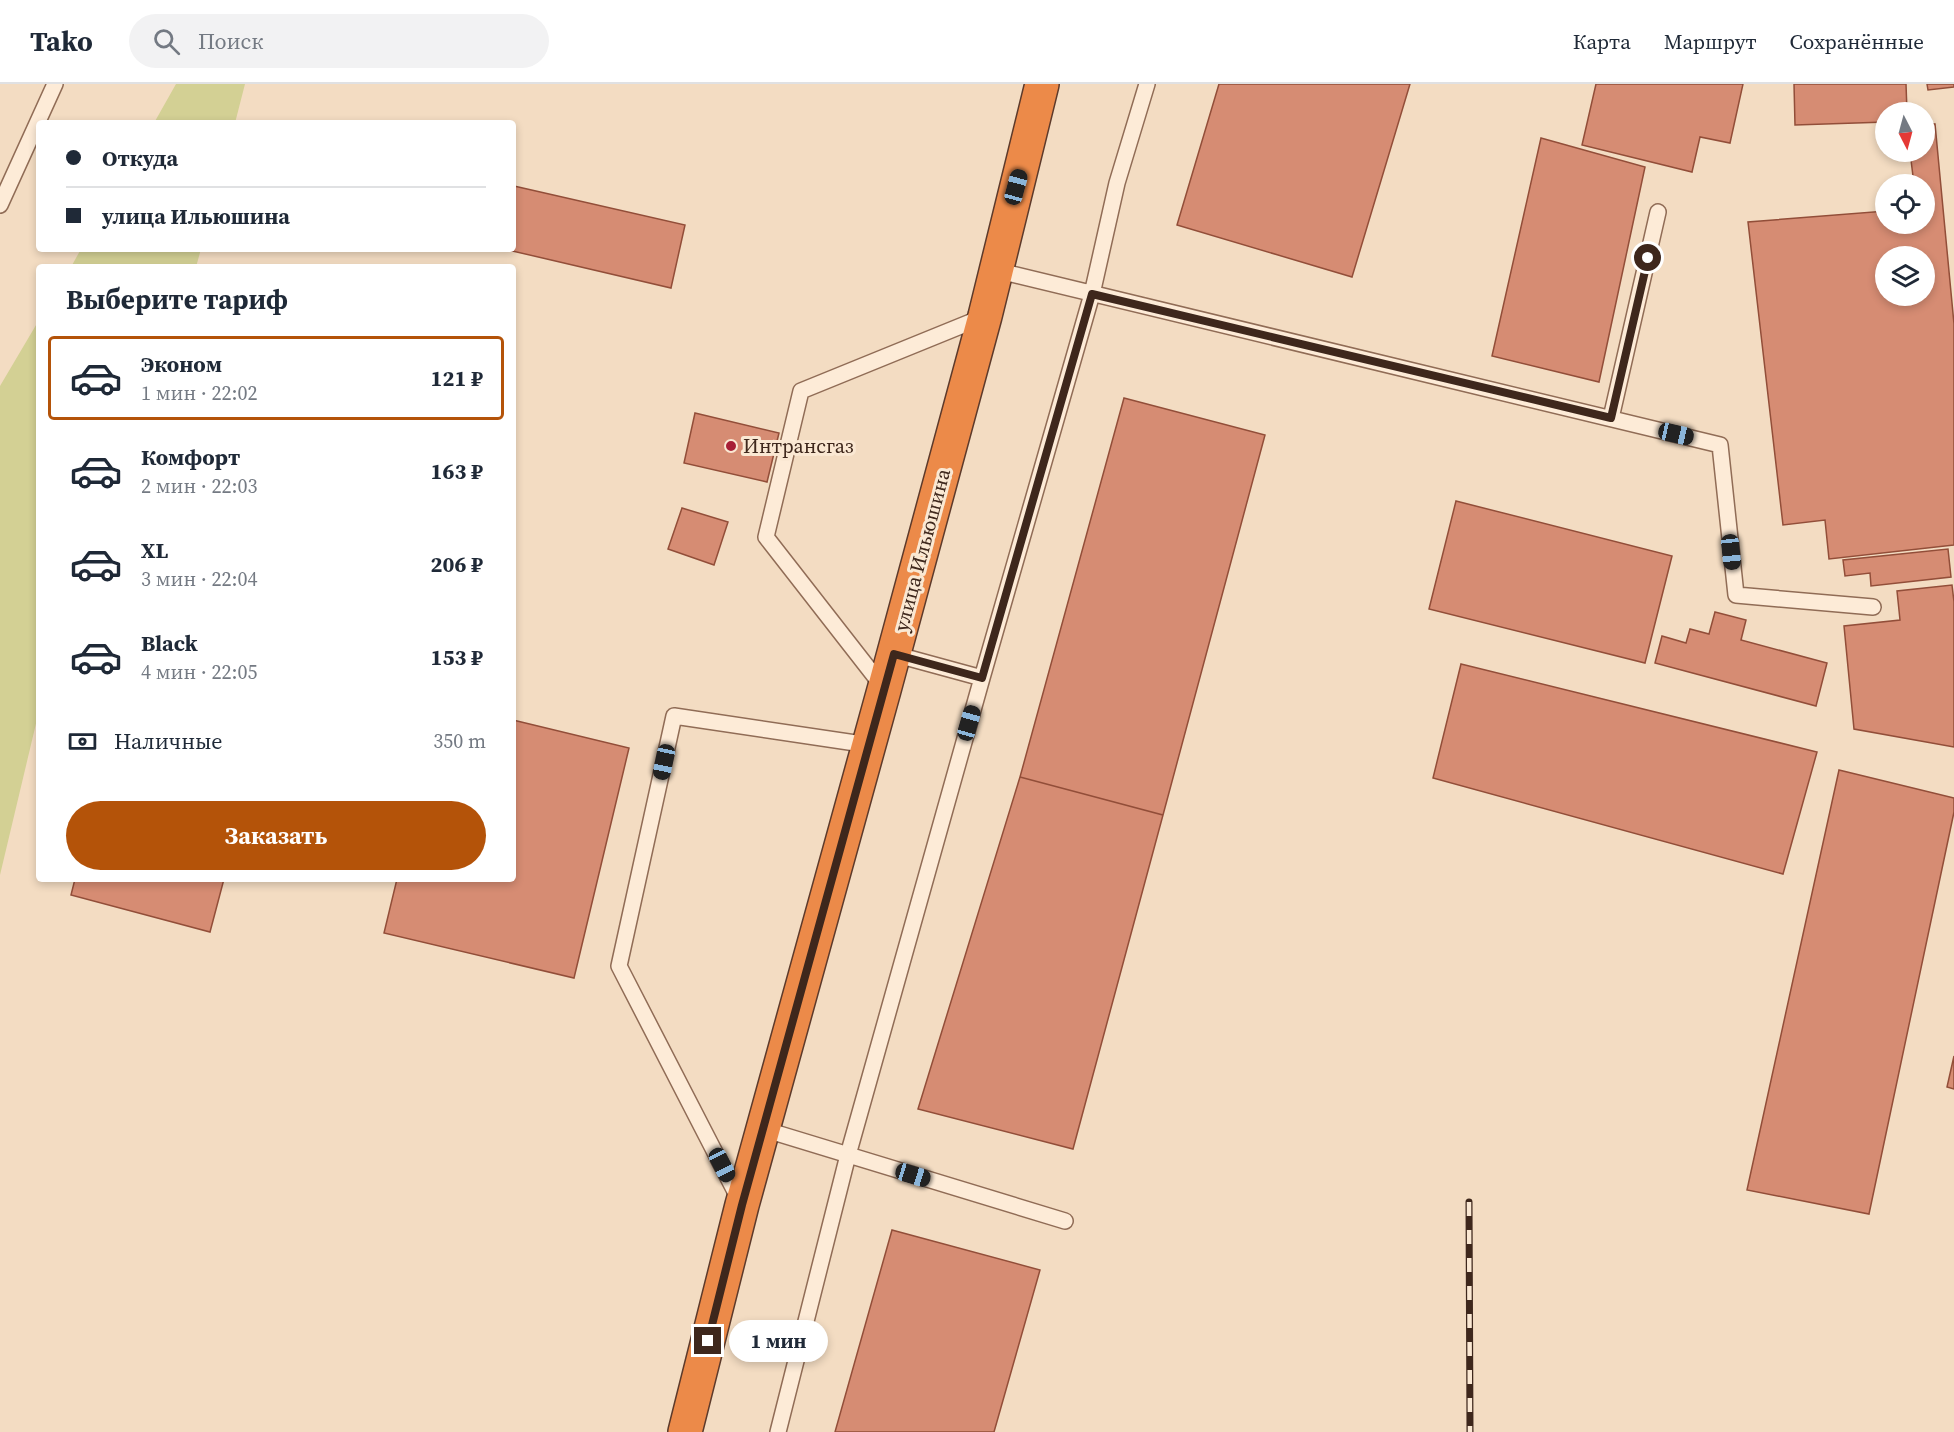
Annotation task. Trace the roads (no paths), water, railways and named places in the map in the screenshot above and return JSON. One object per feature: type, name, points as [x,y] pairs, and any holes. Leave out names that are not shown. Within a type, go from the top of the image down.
[{"type":"highway","name":"улица Ильюшина","points":[[685,1432],[742,1205],[885,690],[985,316],[1042,84]]},
{"type":"lane","points":[[39,120],[55,84]]},
{"type":"lane","points":[[778,1432],[848,1155],[1092,294],[1117,183],[1147,84]]},
{"type":"lane","points":[[0,205],[36,126]]},
{"type":"lane","points":[[1611,418],[1658,212]]},
{"type":"lane","points":[[995,270],[1720,444],[1736,595],[1873,607]]},
{"type":"lane","points":[[885,690],[766,537],[801,391],[985,316]]},
{"type":"lane","points":[[894,654],[982,678]]},
{"type":"lane","points":[[742,1205],[619,966],[674,716],[869,745]]},
{"type":"lane","points":[[763,1129],[1065,1221]]},
{"type":"railway","points":[[1469,1202],[1470,1432]]},
{"type":"place","name":"Интрансгаз","points":[[731,446]]}]
